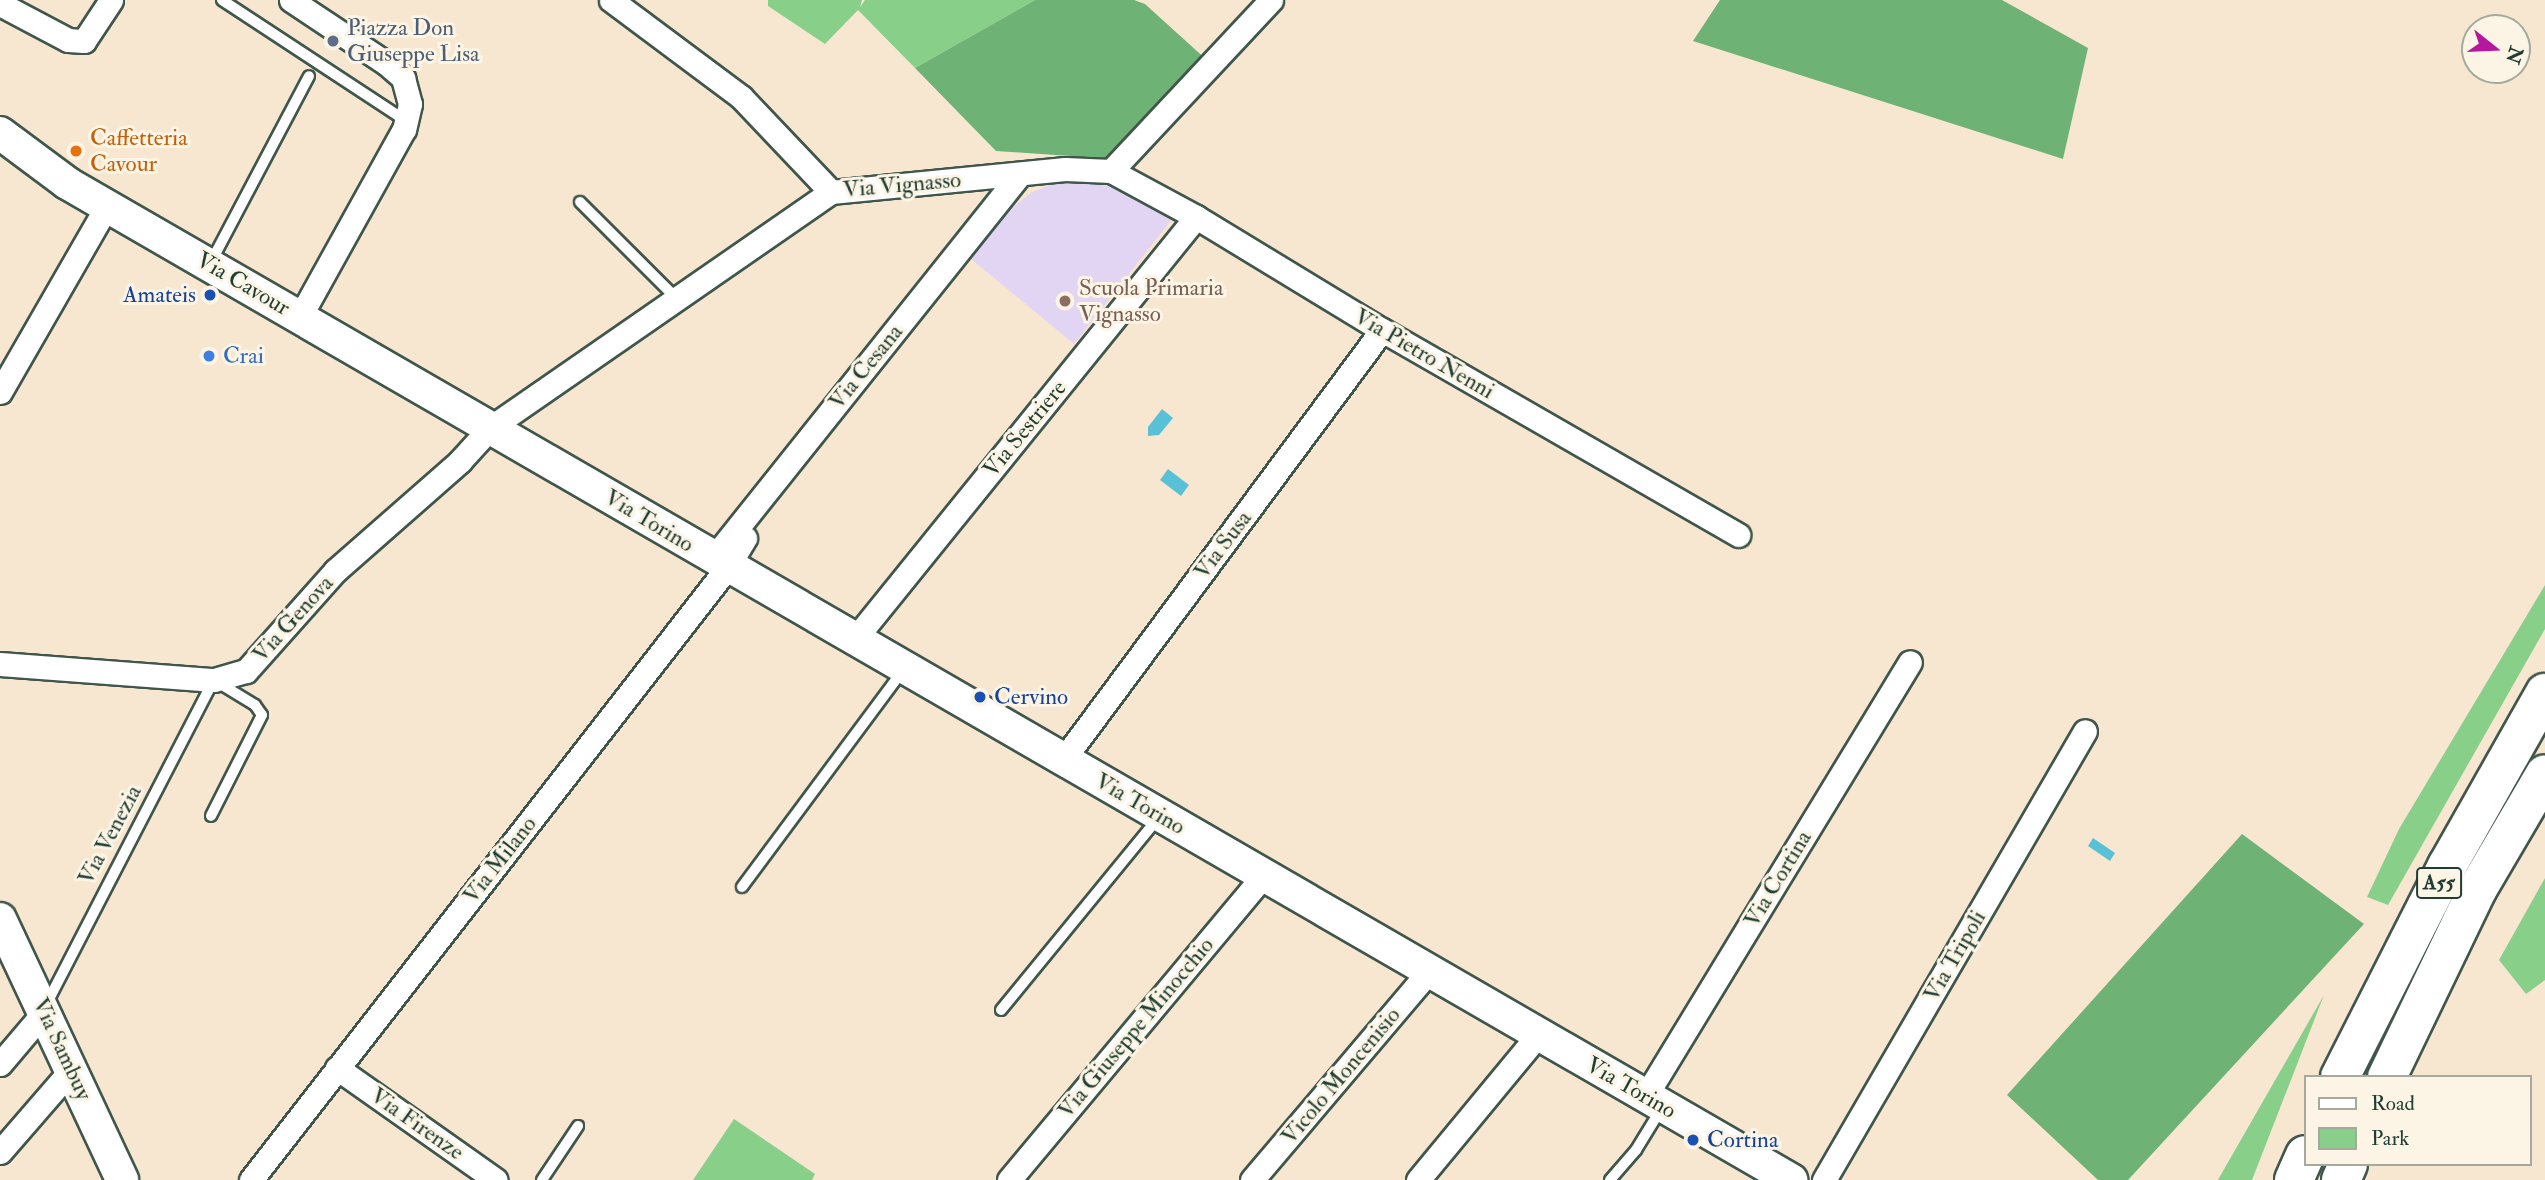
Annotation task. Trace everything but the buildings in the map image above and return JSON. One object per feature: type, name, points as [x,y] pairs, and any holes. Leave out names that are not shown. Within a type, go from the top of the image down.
[{"type":"highway","name":"A55","points":[[2341,1075],[2447,866],[2545,693]]},
{"type":"highway","name":"A55","points":[[2388,1075],[2477,890],[2545,775]]},
{"type":"highway","points":[[2294,1180],[2304,1157]]},
{"type":"street","points":[[0,4],[68,40],[84,41],[111,0]]},
{"type":"street","points":[[291,0],[403,78],[410,104],[406,121],[300,317]]},
{"type":"street","points":[[611,0],[741,97],[831,192]]},
{"type":"street","points":[[1111,171],[1271,0]]},
{"type":"street","name":"Via Cavour","points":[[0,133],[107,206],[490,428]]},
{"type":"street","name":"Via Vignasso","points":[[490,428],[831,192],[1088,167],[1111,171]]},
{"type":"street","name":"Via Pietro Nenni","points":[[1111,171],[1196,217],[1381,330],[1738,535]]},
{"type":"street","name":"Via Cesana","points":[[720,564],[1020,174]]},
{"type":"street","points":[[0,392],[107,206]]},
{"type":"street","name":"Via Sestriere","points":[[854,640],[1196,217]]},
{"type":"street","name":"Via Susa","points":[[1063,760],[1381,330]]},
{"type":"street","name":"Via Torino","points":[[490,428],[720,564],[1791,1180]]},
{"type":"street","name":"Via Genova","points":[[0,664],[214,680],[246,671],[345,561],[460,461],[490,428]]},
{"type":"street","name":"Via Milano","points":[[251,1180],[720,564],[745,538]]},
{"type":"street","name":"Via Cortina","points":[[1654,1102],[1910,662]]},
{"type":"street","name":"Via Tripoli","points":[[1824,1180],[2085,731]]},
{"type":"street","name":"Via Giuseppe Minocchio","points":[[1009,1180],[1264,876]]},
{"type":"street","name":"Via Sambuy","points":[[0,919],[7,957],[45,1009],[122,1180]]},
{"type":"street","name":"Vicolo Moncenisio","points":[[1252,1180],[1429,971]]},
{"type":"street","points":[[0,1064],[45,1009]]},
{"type":"street","points":[[1418,1180],[1538,1035]]},
{"type":"street","name":"Via Firenze","points":[[337,1068],[496,1180]]},
{"type":"street","points":[[0,1152],[71,1070]]},
{"type":"lane","points":[[222,0],[406,121]]},
{"type":"lane","points":[[209,265],[309,76]]},
{"type":"lane","points":[[580,202],[678,299]]},
{"type":"lane","points":[[742,887],[904,669]]},
{"type":"lane","points":[[211,816],[262,715],[255,705],[214,680]]},
{"type":"lane","name":"Via Venezia","points":[[45,1009],[214,680]]},
{"type":"lane","points":[[1001,1010],[1161,816]]},
{"type":"lane","points":[[1610,1180],[1636,1150],[1654,1102]]},
{"type":"lane","points":[[542,1180],[578,1126]]},
{"type":"shaded area","name":"Scuola Primaria Vignasso","points":[[1064,180],[1117,187],[1173,218],[1074,344],[970,258],[1012,208],[1032,192]]},
{"type":"green space","points":[[768,0],[862,0],[860,7],[865,0],[1035,0],[915,68],[858,10],[825,44],[768,6]]},
{"type":"green space","points":[[1035,0],[1134,0],[1145,4],[1209,62],[1111,163],[1099,158],[996,151],[915,68]]},
{"type":"green space","points":[[1720,0],[2002,0],[2088,48],[2063,159],[1693,41]]},
{"type":"green space","points":[[2545,585],[2545,629],[2388,905],[2367,897],[2399,829]]},
{"type":"green space","points":[[2242,834],[2364,924],[2128,1180],[2098,1180],[2007,1095]]},
{"type":"green space","points":[[2545,878],[2545,980],[2526,994],[2499,960]]},
{"type":"green space","points":[[2324,995],[2252,1180],[2218,1180],[2219,1178]]},
{"type":"green space","points":[[734,1119],[815,1174],[812,1180],[693,1180]]},
{"type":"water","points":[[1162,409],[1173,418],[1159,435],[1148,436],[1148,427]]},
{"type":"water","points":[[1168,469],[1189,485],[1181,496],[1160,480]]},
{"type":"water","points":[[2093,838],[2115,853],[2110,861],[2088,846]]},
{"type":"place","name":"Piazza Don Giuseppe Lisa","points":[[333,41]]},
{"type":"place","name":"Caffetteria Cavour","points":[[76,151]]},
{"type":"place","name":"Amateis","points":[[210,295]]},
{"type":"place","name":"Scuola Primaria Vignasso","points":[[1065,301]]},
{"type":"place","name":"Crai","points":[[209,356]]},
{"type":"place","name":"Cervino","points":[[980,697]]},
{"type":"place","name":"Cortina","points":[[1693,1140]]}]
